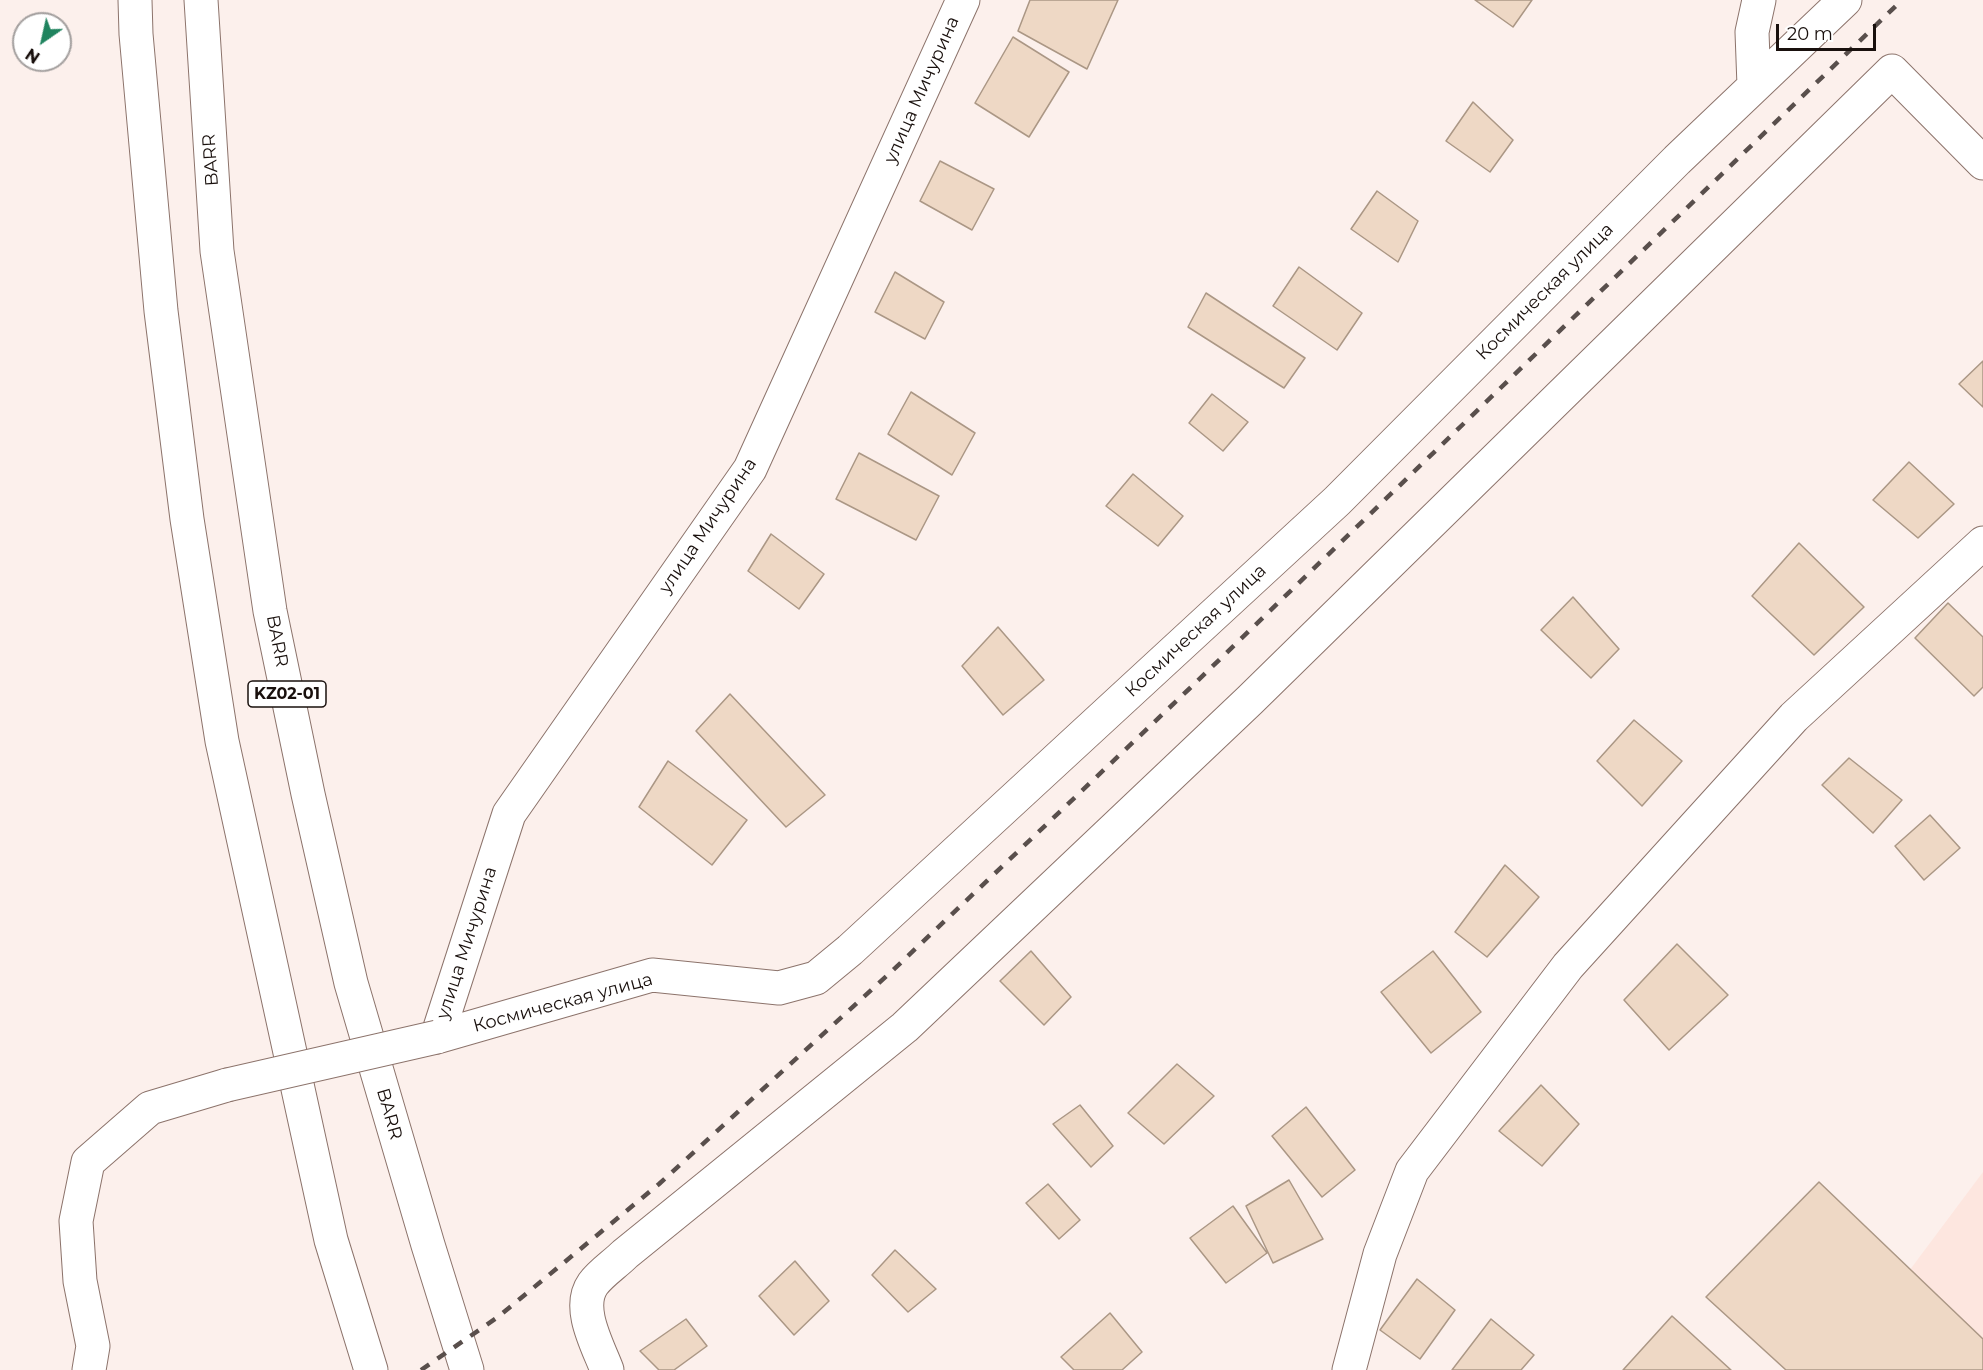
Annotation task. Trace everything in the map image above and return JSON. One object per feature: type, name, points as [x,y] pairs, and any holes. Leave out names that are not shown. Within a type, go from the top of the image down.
[{"type":"main road","points":[[135,0],[162,323],[187,519],[222,741],[331,1240],[371,1370]]},
{"type":"main road","name":"BARR","points":[[201,0],[217,251],[270,611],[308,794],[351,983],[467,1370]]},
{"type":"main road","name":"улица Мичурина","points":[[437,1037],[509,814],[750,470],[963,0]]},
{"type":"main road","points":[[1754,86],[1752,32],[1759,0]]},
{"type":"main road","name":"Космическая улица","points":[[89,1370],[93,1346],[80,1281],[76,1221],[88,1162],[150,1108],[227,1085],[437,1037],[652,975],[779,988],[816,978],[850,950],[1337,501],[1677,160],[1845,0]]},
{"type":"main road","points":[[607,1370],[589,1323],[587,1294],[594,1282],[625,1254],[905,1027],[1258,692],[1892,71],[1983,163]]},
{"type":"main road","points":[[1349,1370],[1380,1254],[1412,1171],[1568,966],[1794,717],[1983,543]]},
{"type":"shaded area","points":[[1983,1172],[1983,1370],[1835,1370]]},
{"type":"building","points":[[1030,0],[1118,0],[1087,69],[1018,31]]},
{"type":"building","points":[[1475,0],[1532,0],[1513,27]]},
{"type":"building","points":[[1013,37],[1069,72],[1029,137],[975,103]]},
{"type":"building","points":[[1473,102],[1513,140],[1490,172],[1446,141]]},
{"type":"building","points":[[940,161],[994,189],[972,230],[920,201]]},
{"type":"building","points":[[1377,191],[1418,221],[1398,262],[1351,229]]},
{"type":"building","points":[[1299,267],[1362,313],[1337,350],[1273,306]]},
{"type":"building","points":[[895,272],[944,302],[925,339],[875,312]]},
{"type":"building","points":[[1206,293],[1305,358],[1284,388],[1188,327]]},
{"type":"building","points":[[1983,361],[1983,407],[1959,384]]},
{"type":"building","points":[[911,392],[975,433],[952,475],[888,434]]},
{"type":"building","points":[[1212,394],[1248,422],[1223,451],[1189,423]]},
{"type":"building","points":[[859,453],[939,496],[916,540],[836,499]]},
{"type":"building","points":[[1909,462],[1954,504],[1918,538],[1873,500]]},
{"type":"building","points":[[1133,474],[1183,516],[1158,546],[1106,506]]},
{"type":"building","points":[[771,534],[824,574],[799,609],[748,571]]},
{"type":"building","points":[[1799,543],[1864,607],[1814,655],[1752,596]]},
{"type":"building","points":[[1573,597],[1619,649],[1591,678],[1541,630]]},
{"type":"building","points":[[1948,603],[1983,637],[1983,687],[1974,696],[1915,638]]},
{"type":"building","points":[[998,627],[1044,680],[1003,715],[962,666]]},
{"type":"building","points":[[730,694],[825,795],[786,827],[696,731]]},
{"type":"building","points":[[1634,720],[1682,761],[1642,806],[1597,761]]},
{"type":"building","points":[[1849,758],[1902,800],[1873,833],[1822,785]]},
{"type":"building","points":[[668,761],[747,820],[712,865],[639,807]]},
{"type":"building","points":[[1930,815],[1960,848],[1924,880],[1895,846]]},
{"type":"building","points":[[1505,865],[1539,897],[1487,957],[1455,932]]},
{"type":"building","points":[[1677,944],[1728,995],[1669,1050],[1624,1000]]},
{"type":"building","points":[[1031,951],[1071,997],[1044,1025],[1000,981]]},
{"type":"building","points":[[1433,951],[1481,1012],[1431,1053],[1381,992]]},
{"type":"building","points":[[1177,1064],[1214,1096],[1164,1144],[1128,1113]]},
{"type":"building","points":[[1541,1085],[1579,1124],[1542,1166],[1499,1131]]},
{"type":"building","points":[[1080,1105],[1113,1146],[1091,1167],[1053,1124]]},
{"type":"building","points":[[1306,1107],[1355,1170],[1322,1197],[1272,1136]]},
{"type":"building","points":[[1289,1180],[1323,1239],[1273,1263],[1246,1206]]},
{"type":"building","points":[[1819,1182],[1983,1339],[1983,1370],[1786,1370],[1706,1297]]},
{"type":"building","points":[[1048,1184],[1080,1220],[1059,1239],[1026,1203]]},
{"type":"building","points":[[1233,1206],[1267,1253],[1226,1283],[1190,1238]]},
{"type":"building","points":[[895,1250],[936,1289],[908,1312],[872,1275]]},
{"type":"building","points":[[795,1261],[829,1301],[794,1335],[759,1296]]},
{"type":"building","points":[[1417,1279],[1455,1310],[1420,1359],[1380,1330]]},
{"type":"building","points":[[1110,1313],[1142,1352],[1122,1370],[1074,1370],[1061,1357]]},
{"type":"building","points":[[1672,1316],[1731,1370],[1623,1370]]},
{"type":"building","points":[[686,1319],[707,1346],[674,1370],[659,1370],[640,1351]]},
{"type":"building","points":[[1491,1319],[1534,1355],[1521,1370],[1452,1370]]},
{"type":"railway","points":[[421,1370],[498,1317],[659,1184],[891,972],[1188,690],[1902,0]]}]
